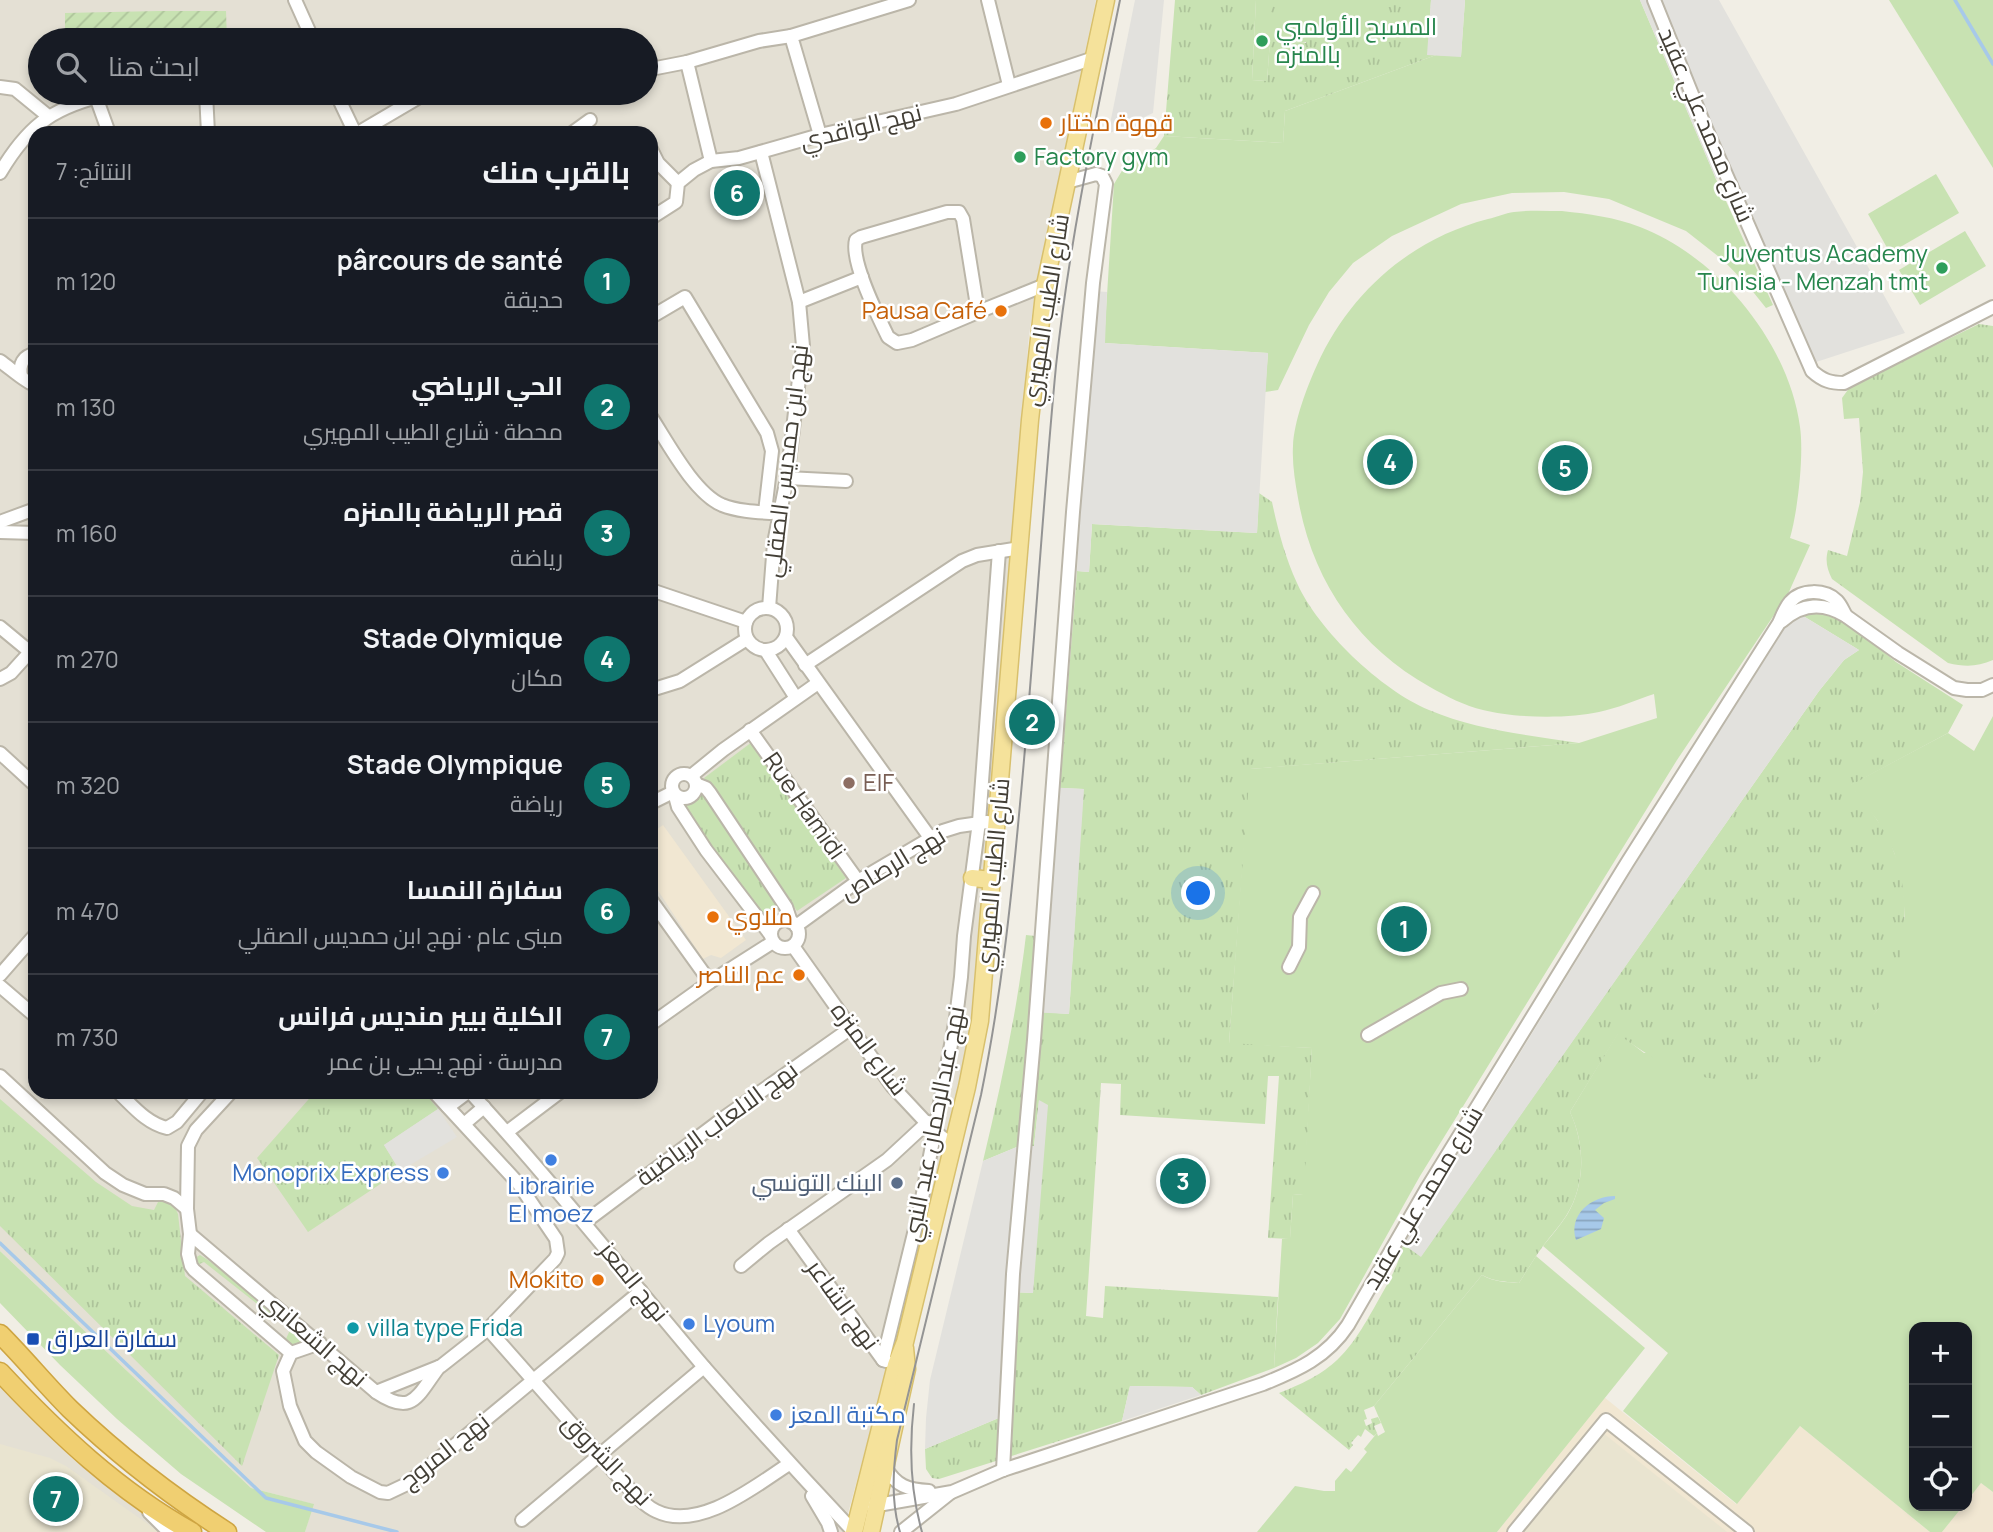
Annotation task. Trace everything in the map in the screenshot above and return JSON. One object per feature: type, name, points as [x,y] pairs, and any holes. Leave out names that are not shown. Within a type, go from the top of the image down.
[{"type":"highway","points":[[0,1334],[106,1442],[136,1468],[227,1532]]},
{"type":"highway","points":[[0,1372],[69,1442],[129,1492],[184,1531]]},
{"type":"highway","points":[[188,1506],[235,1532]]},
{"type":"main road","name":"شارع الطيب المهيري","points":[[854,1532],[895,1364],[905,1342],[980,1021],[1030,420],[1045,285],[1106,0]]},
{"type":"main road","points":[[972,878],[992,880]]},
{"type":"main road","points":[[871,1532],[885,1467],[895,1364]]},
{"type":"street","points":[[295,0],[308,28]]},
{"type":"street","points":[[658,67],[687,62],[760,41],[791,36],[909,0]]},
{"type":"street","points":[[988,0],[1009,85]]},
{"type":"street","name":"شارع محمد علي عقيد","points":[[1654,0],[1704,124],[1812,371],[1821,379],[1844,383],[1993,307]]},
{"type":"street","points":[[791,36],[820,135]]},
{"type":"street","name":"نهج الواقدي","points":[[658,214],[676,202],[678,183],[711,161],[739,158],[820,135],[956,104],[1094,58]]},
{"type":"street","points":[[687,62],[711,161]]},
{"type":"street","points":[[0,87],[15,89],[28,100]]},
{"type":"street","points":[[35,105],[48,116]]},
{"type":"street","points":[[36,126],[48,116],[71,105]]},
{"type":"street","points":[[99,105],[107,126]]},
{"type":"street","points":[[207,105],[208,126]]},
{"type":"street","points":[[342,105],[352,126]]},
{"type":"street","points":[[368,126],[405,105]]},
{"type":"street","points":[[582,126],[590,120]]},
{"type":"street","points":[[0,173],[28,133]]},
{"type":"street","name":"نهج ابن حمديس الصقلي","points":[[761,152],[799,302],[803,346],[787,478],[774,543],[768,608]]},
{"type":"street","points":[[658,163],[678,183]]},
{"type":"street","points":[[1003,1470],[1013,1274],[1034,1040],[1074,499],[1095,257],[1105,184],[1102,176],[1096,174],[1067,181]]},
{"type":"street","points":[[978,312],[963,219],[959,212],[947,212],[858,238],[854,245],[862,277],[888,337],[897,343],[912,340],[1045,285]]},
{"type":"street","points":[[799,302],[862,277]]},
{"type":"street","points":[[658,313],[685,297],[770,439],[772,451],[765,512]]},
{"type":"street","points":[[21,376],[21,365],[28,356]]},
{"type":"street","points":[[0,361],[28,383]]},
{"type":"street","points":[[658,428],[696,486],[709,497],[722,505],[779,514]]},
{"type":"street","points":[[787,478],[846,481]]},
{"type":"street","points":[[0,522],[28,512]]},
{"type":"street","points":[[0,533],[28,533]]},
{"type":"street","points":[[805,665],[962,561],[977,555],[1014,549],[1020,545]]},
{"type":"street","name":"نهج عبدالرحمان عبد النبي","points":[[895,1364],[931,1127],[956,1018],[979,822],[999,551]]},
{"type":"street","points":[[658,592],[746,622]]},
{"type":"street","name":"شارع محمد علي عقيد","points":[[860,1509],[956,1490],[1003,1470],[1264,1384],[1312,1362],[1333,1346],[1348,1325],[1426,1190],[1791,600],[1808,592],[1826,594],[1835,599],[1846,616],[1954,688],[1982,690],[1993,685]]},
{"type":"street","points":[[768,608],[778,611],[785,618],[788,628],[782,644],[766,651],[755,648],[747,639],[745,628],[751,614],[768,608]]},
{"type":"street","points":[[0,627],[28,651]]},
{"type":"street","points":[[786,637],[931,839]]},
{"type":"street","points":[[658,688],[680,681],[747,639]]},
{"type":"street","points":[[766,651],[796,698]]},
{"type":"street","points":[[0,679],[28,658]]},
{"type":"street","points":[[694,780],[750,730],[818,682]]},
{"type":"street","name":"Rue Hamidi","points":[[750,730],[858,881]]},
{"type":"street","points":[[0,753],[28,779]]},
{"type":"street","points":[[687,774],[694,780],[706,788],[786,907],[798,937],[793,946],[779,947],[717,865],[678,807],[672,784],[677,776],[687,774]]},
{"type":"street","points":[[674,794],[681,798],[691,796],[696,789],[694,780]]},
{"type":"street","points":[[658,800],[674,794]]},
{"type":"street","name":"نهج الرصاص","points":[[658,1019],[772,938],[777,922],[794,924],[858,881],[943,831],[979,822],[998,823]]},
{"type":"street","points":[[1289,967],[1299,947],[1300,917],[1313,893]]},
{"type":"street","points":[[658,910],[710,982]]},
{"type":"street","points":[[0,975],[28,943]]},
{"type":"street","name":"شارع المنزه","points":[[793,946],[892,1086],[931,1127],[953,1145]]},
{"type":"street","points":[[0,986],[28,1010]]},
{"type":"street","points":[[1368,1035],[1441,993],[1461,989]]},
{"type":"street","name":"نهج الالعاب الرياضية","points":[[585,1222],[850,1028]]},
{"type":"street","points":[[0,1076],[105,1173],[123,1185],[145,1194],[164,1194],[174,1198],[187,1209]]},
{"type":"street","points":[[125,1099],[148,1121],[167,1128],[172,1127],[196,1099]]},
{"type":"street","points":[[225,1099],[196,1130],[188,1146],[188,1254],[191,1266],[291,1353],[320,1343]]},
{"type":"street","points":[[441,1099],[464,1124],[484,1107]]},
{"type":"street","points":[[448,1107],[459,1099]]},
{"type":"street","name":"نهج المعز","points":[[476,1099],[585,1222],[704,1367],[854,1532]]},
{"type":"street","points":[[507,1132],[551,1099]]},
{"type":"street","name":"نهج الشعانبي","points":[[190,1234],[376,1392],[441,1366],[488,1329],[558,1253],[556,1238],[518,1183],[464,1124]]},
{"type":"street","points":[[741,1266],[788,1229],[931,1127]]},
{"type":"street","name":"نهج الشاعر","points":[[788,1229],[895,1364]]},
{"type":"street","name":"نهج المروج","points":[[291,1353],[283,1371],[290,1406],[305,1441],[351,1477],[384,1493],[391,1492],[407,1484],[443,1455],[640,1291]]},
{"type":"street","name":"نهج الشروق","points":[[488,1329],[623,1482],[659,1513],[687,1516],[713,1509],[793,1468]]},
{"type":"street","points":[[376,1392],[390,1402],[407,1404],[441,1366]]},
{"type":"street","points":[[522,1520],[704,1367]]},
{"type":"street","points":[[1514,1532],[1606,1420],[1747,1532]]},
{"type":"street","points":[[885,1467],[893,1480],[913,1490],[956,1490]]},
{"type":"street","name":"نهج المعز","points":[[793,1468],[821,1509],[831,1532]]},
{"type":"street","points":[[901,1532],[956,1490]]},
{"type":"shaded area","points":[[0,0],[1096,0],[1038,277],[1029,335],[980,978],[964,1069],[925,1229],[843,1532],[305,1532],[313,1504],[251,1488],[0,1251]]},
{"type":"shaded area","points":[[1135,0],[1164,0],[1153,113],[1108,134]]},
{"type":"shaded area","points":[[1431,0],[1465,0],[1461,57],[1427,55]]},
{"type":"shaded area","points":[[1640,0],[1719,0],[1905,333],[1810,364],[1728,173],[1716,179]]},
{"type":"shaded area","points":[[1093,291],[1107,292],[1105,343],[1268,353],[1257,533],[1092,524],[1089,572],[1077,571]]},
{"type":"shaded area","points":[[1800,614],[1859,650],[1844,660],[1819,691],[1421,1257],[1403,1244],[1783,624]]},
{"type":"shaded area","points":[[1045,787],[1084,789],[1069,1014],[1030,1012]]},
{"type":"shaded area","points":[[663,825],[746,940],[721,958],[711,955],[703,959],[658,891],[658,828]]},
{"type":"shaded area","points":[[1039,1100],[1048,1105],[1033,1293],[1008,1292],[1001,1417],[925,1449],[930,1380],[983,1161],[1019,1146],[1034,1146]]},
{"type":"shaded area","points":[[438,1109],[457,1137],[400,1171],[384,1145]]},
{"type":"shaded area","points":[[0,1385],[74,1460],[122,1499],[172,1532],[0,1532]]},
{"type":"shaded area","points":[[1130,1386],[1192,1387],[1201,1395],[1122,1421]]},
{"type":"shaded area","points":[[1604,1397],[1736,1504],[1800,1426],[1930,1532],[1497,1532]]},
{"type":"shaded area","points":[[1603,1433],[1727,1532],[1524,1532]]},
{"type":"shaded area","points":[[0,1444],[50,1458],[66,1466],[159,1532],[0,1532]]},
{"type":"shaded area","points":[[1981,1483],[1993,1492],[1993,1532],[1942,1532],[1959,1511],[1972,1511],[1972,1495]]},
{"type":"green space","points":[[1175,0],[1256,0],[1252,80],[1267,81],[1270,40],[1284,40],[1284,33],[1270,32],[1271,2],[1296,3],[1293,42],[1306,43],[1307,35],[1318,36],[1319,30],[1330,31],[1331,24],[1343,25],[1343,19],[1356,20],[1357,14],[1370,15],[1371,6],[1393,7],[1394,0],[1431,0],[1428,54],[1436,55],[1285,111],[1283,143],[1164,136]]},
{"type":"green space","name":"المسبح الأولمبي بالمنزه","points":[[1256,0],[1394,0],[1394,7],[1331,31],[1319,30],[1318,36],[1308,41],[1297,42],[1284,33],[1284,41],[1270,40],[1267,81],[1252,80]]},
{"type":"green space","points":[[1465,0],[1640,0],[1773,305],[1766,308],[1723,260],[1686,231],[1609,199],[1564,192],[1512,193],[1461,204],[1392,236],[1353,263],[1329,292],[1309,325],[1278,390],[1265,392],[1268,353],[1104,343],[1114,184],[1123,169],[1156,148],[1164,136],[1283,143],[1285,111],[1436,55],[1461,56]]},
{"type":"green space","points":[[1889,0],[1993,0],[1993,168]]},
{"type":"green space","points":[[226,11],[227,28],[65,28],[65,13]]},
{"type":"green space","points":[[1936,174],[1959,213],[1890,253],[1868,214]]},
{"type":"green space","points":[[1562,211],[1621,221],[1669,241],[1722,281],[1745,307],[1765,335],[1793,396],[1800,427],[1801,467],[1790,538],[1810,545],[1788,594],[1677,760],[1420,1176],[1340,1319],[1318,1343],[1296,1358],[1274,1368],[1282,1239],[1290,1238],[1293,1195],[1303,1194],[1312,1048],[1229,1044],[1249,769],[1579,743],[1657,718],[1654,694],[1599,712],[1541,717],[1509,715],[1476,708],[1430,687],[1381,652],[1342,608],[1314,556],[1298,498],[1293,446],[1302,404],[1317,365],[1331,339],[1365,292],[1409,255],[1460,228],[1511,213]]},
{"type":"green space","name":"Juventus Academy Tunisia - Menzah tmt","points":[[1965,231],[1986,266],[1920,305],[1899,270]]},
{"type":"green space","points":[[1979,324],[1993,326],[1993,660],[1965,666],[1948,663],[1832,579],[1827,558],[1828,550],[1847,556],[1860,502],[1863,472],[1859,418],[1844,419],[1842,398],[1850,387]]},
{"type":"green space","points":[[1259,493],[1272,502],[1289,563],[1307,601],[1335,639],[1391,688],[1410,701],[1447,717],[1503,731],[1579,743],[1250,769],[1229,1043],[1312,1048],[1304,1194],[1293,1195],[1290,1239],[1268,1238],[1279,1076],[1268,1076],[1265,1124],[1120,1115],[1121,1084],[1101,1083],[1086,1316],[1103,1318],[1105,1286],[1278,1297],[1274,1368],[1201,1395],[1192,1387],[1130,1386],[1122,1421],[939,1479],[932,1478],[926,1469],[925,1449],[1001,1417],[1008,1292],[1033,1293],[1039,1100],[1034,1146],[1019,1146],[983,1161],[1008,1048],[1026,935],[1035,936],[1030,1011],[1069,1014],[1083,789],[1060,788],[1077,571],[1089,572],[1092,524],[1257,533]]},
{"type":"green space","points":[[1832,610],[1896,662],[1963,705],[1948,733],[1851,785],[1886,834],[1899,867],[1902,883],[1904,931],[1899,963],[1889,992],[1862,1030],[1842,1048],[1805,1067],[1764,1078],[1722,1080],[1691,1074],[1658,1060],[1618,1034],[1570,1112],[1579,1137],[1581,1164],[1577,1191],[1566,1216],[1519,1283],[1495,1280],[1482,1275],[1374,1406],[1364,1410],[1366,1426],[1372,1423],[1371,1419],[1378,1417],[1381,1423],[1374,1426],[1377,1433],[1374,1436],[1365,1429],[1361,1437],[1358,1435],[1351,1443],[1353,1445],[1349,1450],[1279,1393],[1315,1376],[1350,1346],[1390,1279],[1403,1244],[1421,1256],[1819,691],[1844,660],[1859,650],[1800,614]]},
{"type":"green space","points":[[1993,716],[1993,1492],[1981,1483],[1972,1495],[1972,1322],[1909,1322],[1909,1511],[1959,1511],[1942,1532],[1930,1532],[1800,1426],[1737,1504],[1623,1411],[1668,1353],[1543,1246],[1567,1215],[1578,1190],[1581,1150],[1570,1112],[1618,1033],[1644,1053],[1870,1018],[1878,1009],[1905,917],[1902,884],[1894,852],[1877,820],[1850,785],[1948,733],[1974,751]]},
{"type":"green space","points":[[752,742],[846,878],[797,911],[704,778]]},
{"type":"green space","points":[[700,788],[785,909],[777,910],[763,923],[679,801],[692,799]]},
{"type":"green space","points":[[0,1099],[96,1182],[132,1206],[154,1210],[158,1202],[173,1205],[178,1214],[185,1276],[279,1355],[242,1466],[0,1226]]},
{"type":"green space","points":[[309,1099],[430,1099],[438,1109],[384,1145],[400,1171],[308,1232],[257,1158]]},
{"type":"green space","points":[[0,1251],[251,1488],[314,1504],[305,1532],[266,1532],[181,1474],[117,1419],[0,1303]]},
{"type":"green space","points":[[200,1255],[300,1333],[303,1341],[300,1346],[294,1347],[285,1341],[290,1330],[204,1262],[195,1266],[193,1259]]},
{"type":"green space","points":[[1536,1256],[1645,1348],[1497,1532],[1257,1532],[1295,1486],[1335,1491],[1335,1481],[1346,1468],[1351,1472],[1367,1452],[1364,1449],[1377,1433],[1378,1436],[1385,1432],[1374,1406],[1482,1275],[1495,1280],[1519,1283]]},
{"type":"water","points":[[1615,1196],[1615,1199],[1595,1210],[1604,1218],[1601,1229],[1576,1240],[1575,1222],[1584,1208],[1598,1199]]},
{"type":"waterway","points":[[1955,0],[1993,64]]},
{"type":"waterway","points":[[0,1243],[266,1498],[397,1532]]},
{"type":"tram line","points":[[900,1532],[894,1486],[897,1440],[981,1095],[1000,986],[1020,804],[1061,320],[1084,183],[1120,0]]},
{"type":"tram line","points":[[914,1404],[912,1468],[922,1532]]},
{"type":"place","name":"المسبح الأولمبي بالمنزه","points":[[1262,41]]},
{"type":"place","name":"قهوة مختار","points":[[1046,123]]},
{"type":"place","name":"Factory gym","points":[[1020,157]]},
{"type":"place","name":"سفارة النمسا","points":[[737,193]]},
{"type":"place","name":"Juventus Academy Tunisia - Menzah tmt","points":[[1942,268]]},
{"type":"place","name":"Pausa Café","points":[[1001,311]]},
{"type":"place","name":"Stade Olymique","points":[[1390,462]]},
{"type":"place","name":"Stade Olympique","points":[[1565,468]]},
{"type":"place","name":"الحي الرياضي","points":[[1032,722]]},
{"type":"place","name":"EIF","points":[[849,783]]},
{"type":"place","name":"ملاوي","points":[[713,917]]},
{"type":"place","name":"pârcours de santé","points":[[1404,929]]},
{"type":"place","name":"عم الناصر","points":[[799,975]]},
{"type":"place","name":"Librairie El moez","points":[[551,1160]]},
{"type":"place","name":"Monoprix Express","points":[[443,1173]]},
{"type":"place","name":"قصر الرياضة بالمنزه","points":[[1183,1181]]},
{"type":"place","name":"البنك التونسي","points":[[897,1183]]},
{"type":"place","name":"Mokito","points":[[598,1280]]},
{"type":"place","name":"Lyoum","points":[[689,1324]]},
{"type":"place","name":"villa type Frida","points":[[353,1328]]},
{"type":"place","name":"سفارة العراق","points":[[33,1339]]},
{"type":"place","name":"مكتبة المعز","points":[[776,1415]]},
{"type":"place","name":"الكلية بيير منديس فرانس","points":[[56,1499]]}]
